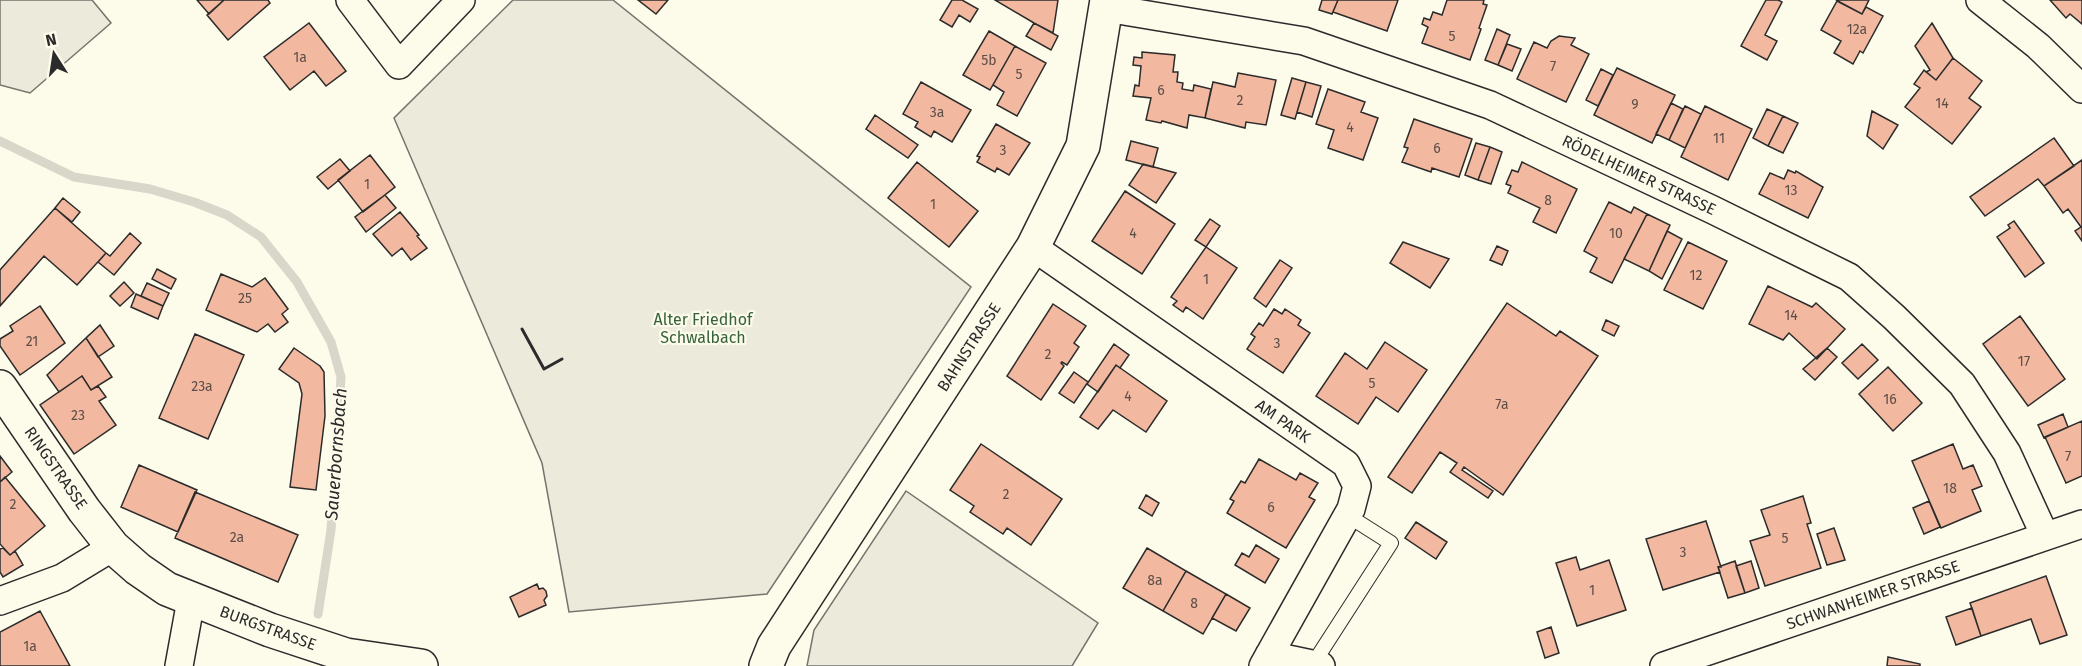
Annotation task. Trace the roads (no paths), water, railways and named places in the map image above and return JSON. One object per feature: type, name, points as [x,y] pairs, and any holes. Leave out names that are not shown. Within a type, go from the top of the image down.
[{"type":"street","points":[[350,0],[399,65],[461,0]]},
{"type":"street","points":[[1980,0],[2038,46],[2082,89]]},
{"type":"street","name":"BAHNSTRASSE","points":[[766,666],[774,646],[1033,247],[1083,146],[1106,4]]},
{"type":"street","name":"RÖDELHEIMER STRASSE","points":[[1106,4],[1304,41],[1490,105],[1849,277],[1894,317],[1962,384],[2007,453],[2045,536]]},
{"type":"street","name":"AM PARK","points":[[1033,247],[1346,464],[1357,486],[1347,515],[1266,661]]},
{"type":"street","name":"RINGSTRASSE","points":[[0,387],[84,510],[113,547]]},
{"type":"street","name":"SCHWANHEIMER STRASSE","points":[[1664,666],[2082,525]]},
{"type":"street","points":[[0,602],[62,578],[113,547]]},
{"type":"street","name":"BURGSTRASSE","points":[[113,547],[167,589],[191,600],[270,630],[346,655],[421,666]]},
{"type":"street","points":[[179,666],[191,600]]},
{"type":"street","points":[[1266,661],[1317,665]]},
{"type":"lane","points":[[1317,665],[1391,543],[1347,515]]},
{"type":"waterway","name":"Sauerbornsbach","points":[[0,141],[74,177],[150,189],[227,215],[261,237],[297,282],[331,342],[341,377],[331,530],[318,614]]},
{"type":"park label","name":"Alter Friedhof Schwalbach","points":[[703,328]]}]
